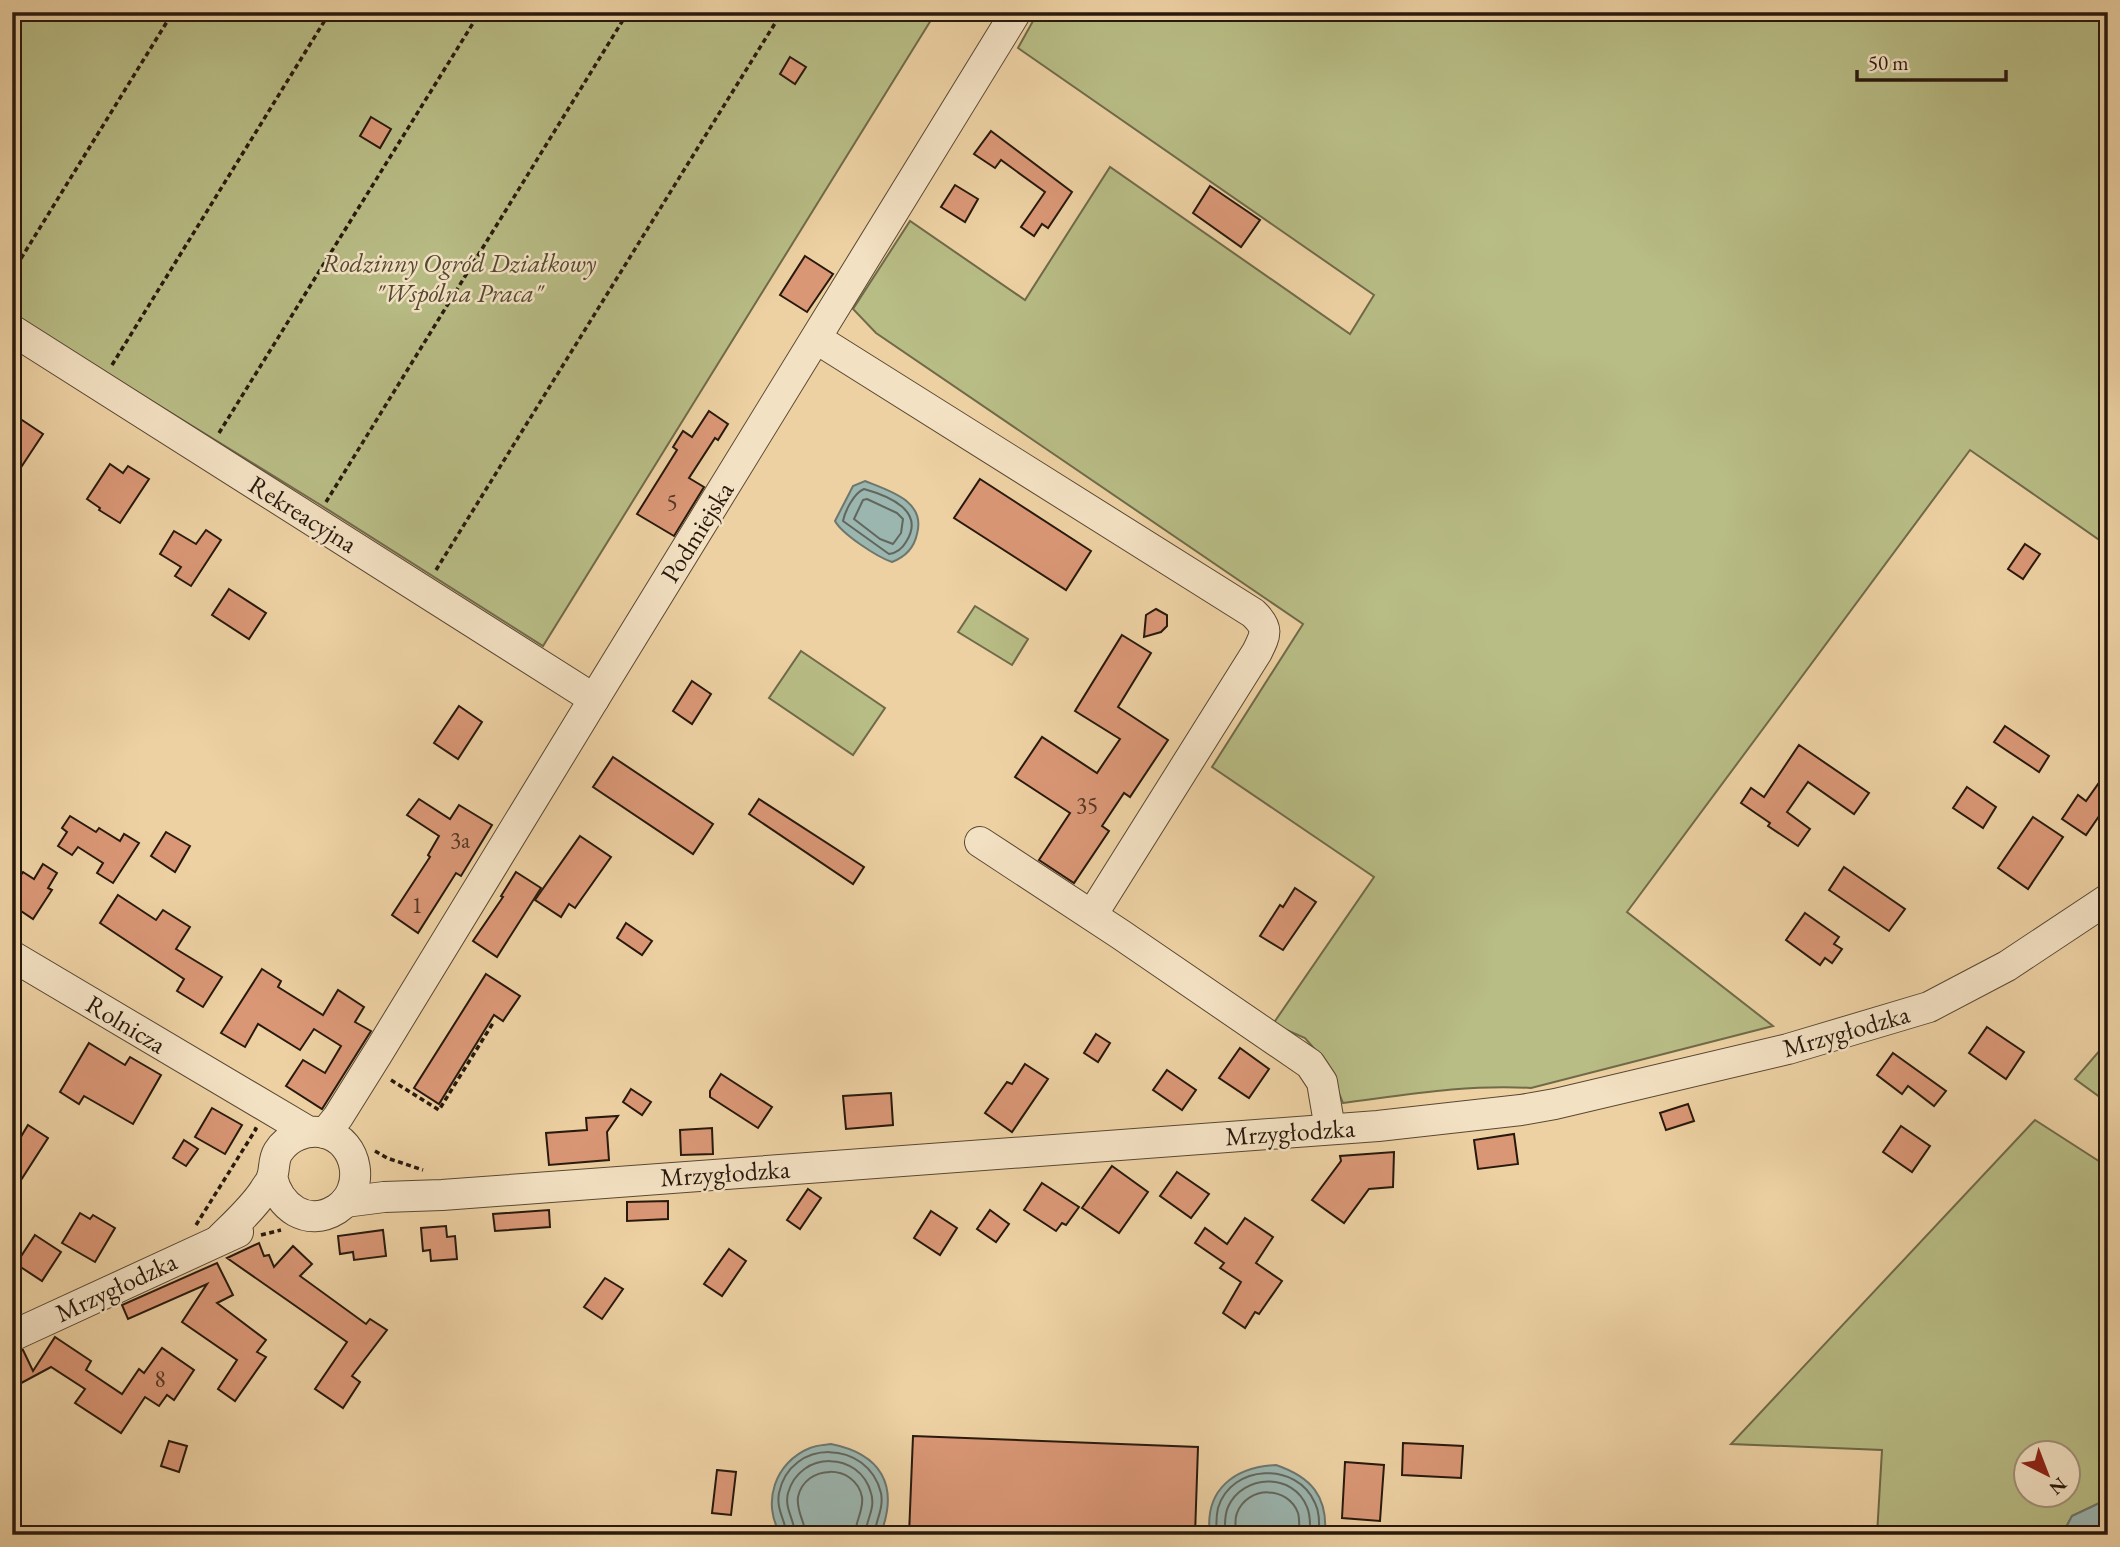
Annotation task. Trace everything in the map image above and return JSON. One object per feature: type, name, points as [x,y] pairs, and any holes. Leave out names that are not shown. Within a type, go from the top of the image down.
[{"type":"street","name":"Podmiejska","points":[[317,1132],[338,1117],[380,1064],[594,699],[1016,12]]},
{"type":"street","name":"Rekreacyjna","points":[[12,330],[594,699]]},
{"type":"street","points":[[817,339],[1262,621],[1264,639],[1257,652],[1092,915]]},
{"type":"street","points":[[980,842],[1310,1064],[1322,1082],[1330,1129]]},
{"type":"street","name":"Mrzygłodzka","points":[[345,1202],[384,1197],[456,1194],[1378,1126],[1521,1110],[1788,1049],[1929,1007],[2007,966],[2108,899]]},
{"type":"street","name":"Rolnicza","points":[[12,956],[239,1091],[317,1132]]},
{"type":"street","name":"Podmiejska","points":[[354,1162],[354,1142],[380,1064]]},
{"type":"street","name":"Rolnicza","points":[[239,1091],[281,1149]]},
{"type":"street","points":[[317,1132],[336,1138],[346,1146],[354,1162],[354,1186],[345,1202],[337,1209],[323,1215],[309,1216],[295,1211],[283,1202],[275,1190],[273,1164],[286,1142],[298,1135],[317,1132]]},
{"type":"street","name":"Mrzygłodzka","points":[[354,1162],[382,1180],[431,1194]]},
{"type":"street","name":"Mrzygłodzka","points":[[220,1239],[251,1207],[272,1177]]},
{"type":"street","name":"Mrzygłodzka","points":[[12,1336],[220,1239],[295,1211]]},
{"type":"path","points":[[12,26],[21,12]]},
{"type":"path","points":[[12,273],[173,12]]},
{"type":"path","points":[[110,368],[330,12]]},
{"type":"path","points":[[218,435],[480,12]]},
{"type":"path","points":[[326,502],[628,12]]},
{"type":"path","points":[[436,570],[782,12]]},
{"type":"path","points":[[380,1064],[439,1110],[493,1023]]},
{"type":"path","points":[[191,1233],[256,1129]]},
{"type":"green space","name":"Rodzinny Ogród Działkowy \"Wspólna Praca\"","points":[[12,12],[936,12],[543,646],[12,315]]},
{"type":"green space","points":[[1038,12],[2108,12],[2108,546],[1970,450],[1627,912],[1773,1026],[1531,1088],[1460,1089],[1343,1103],[1327,1063],[1305,1038],[1273,1024],[1374,877],[1212,767],[1303,624],[876,333],[853,309],[910,221],[1025,300],[1110,167],[1350,334],[1374,295],[1018,48]]},
{"type":"green space","points":[[975,606],[1028,639],[1012,665],[958,632]]},
{"type":"green space","points":[[801,651],[885,708],[853,755],[769,698]]},
{"type":"green space","points":[[2108,1041],[2108,1103],[2075,1079]]},
{"type":"green space","points":[[2035,1120],[2108,1167],[2108,1499],[2072,1516],[2062,1535],[1877,1535],[1882,1450],[1731,1444]]},
{"type":"water","points":[[865,481],[895,493],[911,505],[916,513],[918,523],[914,544],[905,555],[892,562],[861,544],[835,521],[853,486]]},
{"type":"water","points":[[831,1444],[862,1455],[874,1464],[881,1474],[888,1500],[881,1533],[781,1535],[772,1510],[772,1497],[780,1473],[798,1454],[812,1447]]},
{"type":"water","points":[[1276,1465],[1299,1476],[1315,1490],[1324,1509],[1325,1535],[1210,1535],[1212,1505],[1225,1484],[1247,1470]]},
{"type":"water","points":[[2108,1499],[2108,1535],[2062,1535],[2072,1516]]},
{"type":"building","points":[[790,57],[806,67],[795,84],[780,74]]},
{"type":"building","points":[[371,117],[391,129],[380,148],[360,136]]},
{"type":"building","points":[[991,131],[1072,192],[1048,228],[1042,224],[1034,236],[1021,227],[1045,192],[1001,160],[995,168],[974,154]]},
{"type":"building","points":[[955,185],[978,199],[965,222],[941,207]]},
{"type":"building","points":[[1210,186],[1260,220],[1241,247],[1193,213]]},
{"type":"building","points":[[805,256],[833,274],[807,312],[780,295]]},
{"type":"building","points":[[709,411],[728,424],[718,440],[715,438],[689,478],[704,487],[674,536],[637,514],[677,450],[673,447],[683,431],[692,437]]},
{"type":"building","points":[[22,420],[43,434],[12,481],[12,434]]},
{"type":"building","points":[[110,464],[123,473],[128,466],[149,479],[120,523],[87,499]]},
{"type":"building","points":[[980,479],[1091,551],[1066,590],[954,518]]},
{"type":"building","points":[[206,530],[221,540],[191,586],[175,576],[181,567],[160,554],[174,531],[196,544]]},
{"type":"building","points":[[2025,544],[2040,554],[2023,579],[2008,569]]},
{"type":"building","points":[[229,589],[266,613],[249,639],[212,615]]},
{"type":"building","points":[[1156,609],[1167,615],[1167,626],[1161,632],[1144,637],[1146,615]]},
{"type":"building","points":[[1122,635],[1151,653],[1118,707],[1168,740],[1130,797],[1124,793],[1102,826],[1109,831],[1074,883],[1039,860],[1070,813],[1015,777],[1042,737],[1097,773],[1120,739],[1075,711]]},
{"type":"building","points":[[692,681],[711,694],[692,724],[673,711]]},
{"type":"building","points":[[459,706],[482,722],[458,759],[434,743]]},
{"type":"building","points":[[2005,726],[2049,756],[2039,772],[1994,742]]},
{"type":"building","points":[[1799,745],[1869,793],[1854,814],[1808,782],[1787,812],[1810,829],[1798,846],[1768,826],[1770,823],[1741,803],[1751,788],[1764,797]]},
{"type":"building","points":[[613,757],[713,824],[693,854],[593,787]]},
{"type":"building","points":[[2108,770],[2108,803],[2086,835],[2062,819],[2078,795],[2086,801]]},
{"type":"building","points":[[1967,787],[1996,807],[1983,828],[1953,808]]},
{"type":"building","points":[[419,799],[450,819],[459,805],[492,825],[461,876],[456,873],[418,933],[392,915],[430,857],[428,855],[439,836],[407,815]]},
{"type":"building","points":[[759,799],[864,867],[853,884],[749,814]]},
{"type":"building","points":[[70,816],[96,832],[99,828],[120,841],[124,834],[139,843],[113,883],[97,873],[103,863],[78,847],[72,855],[58,846],[67,832],[62,828]]},
{"type":"building","points":[[2033,817],[2063,837],[2028,889],[1998,868]]},
{"type":"building","points":[[166,832],[190,846],[175,872],[151,856]]},
{"type":"building","points":[[580,836],[611,857],[575,908],[569,904],[561,917],[535,900]]},
{"type":"building","points":[[43,864],[57,873],[48,888],[52,890],[33,919],[12,905],[12,888],[23,872],[34,879]]},
{"type":"building","points":[[1844,867],[1905,909],[1889,931],[1829,890]]},
{"type":"building","points":[[516,872],[541,888],[497,957],[473,941],[503,897],[501,896]]},
{"type":"building","points":[[1295,888],[1316,902],[1283,950],[1260,936],[1280,905],[1283,907]]},
{"type":"building","points":[[118,895],[156,920],[163,910],[190,927],[176,949],[222,977],[203,1007],[177,991],[184,979],[100,923]]},
{"type":"building","points":[[1805,913],[1839,937],[1834,944],[1842,949],[1832,963],[1825,958],[1820,965],[1786,940]]},
{"type":"building","points":[[626,923],[652,941],[642,955],[617,938]]},
{"type":"building","points":[[262,969],[281,981],[278,987],[323,1015],[338,990],[364,1007],[355,1022],[371,1031],[322,1109],[286,1086],[303,1060],[325,1073],[341,1046],[314,1029],[300,1050],[258,1024],[245,1047],[221,1033]]},
{"type":"building","points":[[486,974],[520,996],[503,1021],[494,1015],[439,1104],[414,1088]]},
{"type":"building","points":[[1987,1027],[2024,1052],[2006,1079],[1969,1053]]},
{"type":"building","points":[[1096,1034],[1110,1043],[1098,1062],[1084,1053]]},
{"type":"building","points":[[89,1043],[125,1065],[130,1057],[161,1075],[133,1124],[84,1096],[79,1104],[60,1092]]},
{"type":"building","points":[[1240,1048],[1269,1069],[1249,1098],[1219,1078]]},
{"type":"building","points":[[1893,1053],[1946,1091],[1934,1106],[1908,1086],[1902,1094],[1877,1075]]},
{"type":"building","points":[[1025,1064],[1048,1079],[1012,1132],[985,1113],[1007,1082],[1012,1084]]},
{"type":"building","points":[[1167,1070],[1196,1090],[1182,1110],[1153,1090]]},
{"type":"building","points":[[721,1074],[772,1107],[758,1128],[710,1097],[710,1091]]},
{"type":"building","points":[[631,1089],[651,1102],[642,1115],[623,1102]]},
{"type":"building","points":[[891,1093],[893,1125],[846,1129],[843,1096]]},
{"type":"building","points":[[1688,1104],[1694,1121],[1666,1130],[1660,1113]]},
{"type":"building","points":[[212,1108],[242,1125],[225,1154],[195,1137]]},
{"type":"building","points":[[618,1116],[607,1132],[609,1160],[549,1165],[546,1133],[587,1130],[586,1118]]},
{"type":"building","points":[[28,1125],[48,1138],[12,1194],[12,1135],[19,1140]]},
{"type":"building","points":[[1901,1126],[1930,1146],[1912,1172],[1883,1152]]},
{"type":"building","points":[[712,1128],[713,1154],[681,1155],[680,1130]]},
{"type":"building","points":[[1514,1134],[1518,1164],[1478,1169],[1474,1140]]},
{"type":"building","points":[[184,1140],[198,1149],[186,1166],[173,1158]]},
{"type":"building","points":[[1394,1152],[1393,1187],[1369,1189],[1344,1223],[1312,1200],[1341,1161],[1340,1156]]},
{"type":"building","points":[[1112,1166],[1148,1192],[1119,1233],[1082,1208]]},
{"type":"building","points":[[1177,1172],[1209,1194],[1191,1218],[1160,1196]]},
{"type":"building","points":[[1042,1183],[1079,1207],[1066,1225],[1062,1223],[1056,1231],[1024,1210]]},
{"type":"building","points":[[808,1189],[821,1198],[800,1229],[787,1220]]},
{"type":"building","points":[[668,1201],[668,1219],[627,1221],[627,1202]]},
{"type":"building","points":[[549,1210],[550,1227],[495,1231],[493,1214]]},
{"type":"building","points":[[990,1210],[1009,1224],[996,1242],[977,1229]]},
{"type":"building","points":[[931,1211],[957,1228],[940,1255],[914,1238]]},
{"type":"building","points":[[80,1213],[90,1219],[93,1215],[115,1228],[95,1262],[62,1243]]},
{"type":"building","points":[[1245,1218],[1273,1237],[1256,1263],[1282,1281],[1259,1314],[1255,1312],[1245,1328],[1223,1313],[1241,1282],[1220,1268],[1224,1263],[1195,1243],[1205,1228],[1227,1244]]},
{"type":"building","points":[[446,1226],[447,1237],[455,1236],[457,1259],[431,1261],[430,1250],[423,1251],[421,1228]]},
{"type":"building","points":[[383,1230],[386,1256],[354,1260],[353,1252],[340,1254],[338,1236]]},
{"type":"building","points":[[35,1235],[61,1252],[42,1281],[16,1264]]},
{"type":"building","points":[[259,1243],[264,1256],[269,1255],[274,1267],[293,1246],[312,1264],[300,1276],[366,1324],[370,1319],[387,1330],[352,1376],[360,1382],[343,1408],[315,1389],[347,1342],[227,1258]]},
{"type":"building","points":[[729,1249],[746,1261],[722,1296],[704,1284]]},
{"type":"building","points":[[217,1263],[233,1295],[217,1303],[266,1340],[257,1352],[266,1357],[235,1401],[218,1389],[237,1360],[182,1322],[207,1284],[128,1319],[122,1305]]},
{"type":"building","points":[[605,1278],[623,1289],[602,1319],[584,1307]]},
{"type":"building","points":[[55,1337],[91,1361],[86,1370],[122,1394],[139,1369],[144,1373],[162,1348],[194,1370],[174,1400],[167,1395],[159,1406],[145,1397],[121,1433],[75,1403],[85,1389],[51,1367],[12,1388],[12,1353],[23,1350],[33,1371]]},
{"type":"building","points":[[913,1436],[1198,1447],[1195,1535],[909,1535]]},
{"type":"building","points":[[169,1441],[187,1446],[179,1472],[161,1466]]},
{"type":"building","points":[[1403,1443],[1463,1446],[1461,1478],[1402,1475]]},
{"type":"building","points":[[1345,1462],[1384,1465],[1380,1521],[1342,1518]]},
{"type":"building","points":[[717,1470],[736,1472],[731,1515],[712,1513]]}]
